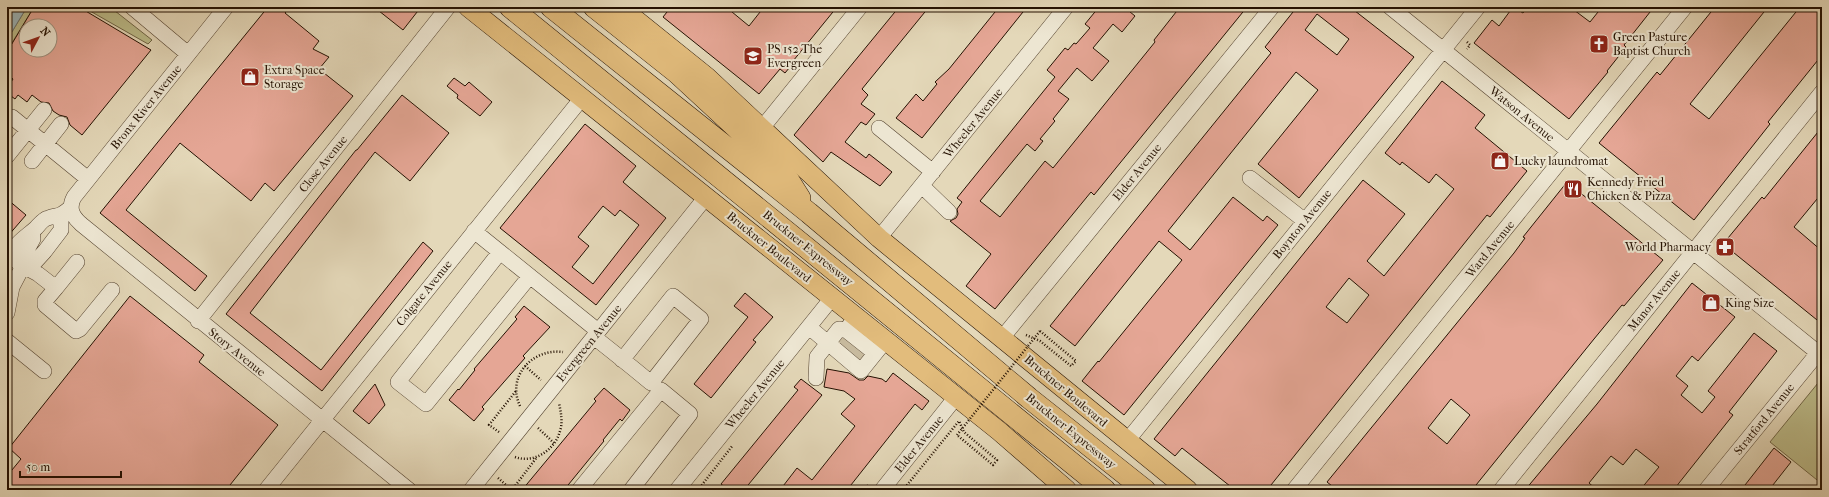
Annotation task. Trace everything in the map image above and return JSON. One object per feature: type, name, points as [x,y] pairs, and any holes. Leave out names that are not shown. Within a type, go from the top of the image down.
[{"type":"highway","name":"Bruckner Expressway","points":[[510,7],[1105,490]]},
{"type":"highway","name":"Bruckner Expressway","points":[[551,7],[808,212],[1030,398],[1145,490]]},
{"type":"highway","points":[[594,7],[677,73],[783,171],[808,212]]},
{"type":"highway","points":[[1082,470],[1099,490]]},
{"type":"main road","name":"Bruckner Boulevard","points":[[468,7],[832,298],[857,344],[956,397],[1068,490]]},
{"type":"main road","name":"Bruckner Boulevard","points":[[621,7],[707,77],[880,238],[1188,490]]},
{"type":"street","points":[[132,7],[188,54]]},
{"type":"street","name":"Bronx River Avenue","points":[[23,266],[35,262],[45,251],[60,230],[66,212],[74,196],[226,7]]},
{"type":"street","name":"Close Avenue","points":[[198,321],[448,7]]},
{"type":"street","points":[[762,128],[860,7]]},
{"type":"street","name":"Wheeler Avenue","points":[[880,238],[1066,7]]},
{"type":"street","name":"Elder Avenue","points":[[1002,338],[1272,7]]},
{"type":"street","name":"Watson Avenue","points":[[1390,7],[1693,252],[1821,352]]},
{"type":"street","name":"Boynton Avenue","points":[[1127,441],[1478,7]]},
{"type":"street","name":"Ward Avenue","points":[[1294,490],[1685,7]]},
{"type":"street","name":"Manor Avenue","points":[[1501,490],[1822,92]]},
{"type":"street","name":"Colgate Avenue","points":[[266,490],[582,98]]},
{"type":"street","points":[[7,156],[44,110]]},
{"type":"street","points":[[12,117],[88,179]]},
{"type":"street","points":[[32,161],[61,124]]},
{"type":"street","points":[[879,128],[933,172]]},
{"type":"street","points":[[1250,178],[1305,221]]},
{"type":"street","points":[[922,186],[949,212]]},
{"type":"street","name":"Evergreen Avenue","points":[[471,490],[706,197]]},
{"type":"street","points":[[56,288],[38,274],[23,266],[10,256],[13,250],[26,235],[32,232],[46,218],[66,212]]},
{"type":"street","name":"Story Avenue","points":[[66,212],[73,215],[81,224],[198,321],[409,490]]},
{"type":"street","points":[[474,231],[530,276],[596,334],[622,360],[690,414],[631,490]]},
{"type":"street","points":[[500,252],[398,382],[426,404],[530,276]]},
{"type":"street","points":[[77,262],[46,301],[45,305],[76,331],[80,329],[112,290]]},
{"type":"street","points":[[7,313],[12,287],[23,266]]},
{"type":"street","points":[[580,490],[656,386],[701,319],[673,296],[622,360]]},
{"type":"street","name":"Wheeler Avenue","points":[[677,490],[832,298]]},
{"type":"street","points":[[809,327],[827,342],[857,344]]},
{"type":"street","points":[[816,378],[817,357],[827,342],[839,329],[857,344]]},
{"type":"street","points":[[7,341],[44,371]]},
{"type":"street","name":"Stratford Avenue","points":[[1706,490],[1821,352]]},
{"type":"street","name":"Elder Avenue","points":[[882,490],[956,397]]},
{"type":"path","points":[[1467,48],[1470,45]]},
{"type":"path","points":[[903,490],[959,421],[964,432],[997,460],[993,465],[957,435],[1040,331],[1076,361],[1071,366],[1040,341],[1026,335]]},
{"type":"path","points":[[520,406],[516,391],[518,381],[525,366],[536,356],[546,353],[563,352]]},
{"type":"path","points":[[525,366],[541,380]]},
{"type":"path","points":[[499,432],[489,425],[516,391]]},
{"type":"path","points":[[515,457],[528,459],[537,456],[544,453],[554,443],[558,437],[561,425],[561,412],[558,403]]},
{"type":"path","points":[[538,428],[554,443]]},
{"type":"path","points":[[498,478],[512,490],[537,456]]},
{"type":"green space","points":[[27,7],[34,7],[27,18],[20,18]]},
{"type":"green space","points":[[83,7],[110,7],[152,40],[148,44]]},
{"type":"green space","points":[[18,22],[18,33],[7,51],[7,40]]},
{"type":"green space","points":[[1818,383],[1822,387],[1822,484],[1770,442]]},
{"type":"water","points":[[7,7],[27,7],[20,18],[18,18],[18,22],[7,40]]},
{"type":"building","points":[[34,7],[79,7],[151,50],[82,135],[70,125],[67,117],[59,115],[53,111],[49,103],[41,102],[32,95],[27,102],[18,95],[15,99],[7,93],[7,88],[13,79],[7,74],[7,52],[18,34],[18,58],[58,58],[58,18],[27,18]]},
{"type":"building","points":[[268,7],[290,7],[285,13],[319,41],[313,49],[329,57],[319,69],[353,96],[274,191],[265,183],[251,201],[180,143],[126,210],[207,276],[195,291],[100,213]]},
{"type":"building","points":[[374,7],[421,7],[403,30]]},
{"type":"building","name":"PS 152 The Evergreen","points":[[671,7],[726,7],[749,26],[764,7],[837,7],[785,73],[780,69],[759,94],[663,17]]},
{"type":"building","points":[[899,7],[929,7],[862,89],[868,95],[861,104],[875,114],[866,125],[861,122],[845,142],[866,158],[869,154],[892,172],[880,186],[831,152],[823,162],[794,135]]},
{"type":"building","points":[[999,7],[1027,7],[922,138],[896,118],[916,94],[923,101],[937,84],[935,82],[949,69]]},
{"type":"building","points":[[1099,7],[1124,7],[1135,16],[1122,32],[1113,24],[1093,48],[1109,61],[1092,81],[1077,68],[1058,91],[1069,99],[1053,119],[1055,121],[1040,139],[1043,141],[1035,151],[1027,144],[980,201],[1000,217],[1045,161],[1053,168],[1155,42],[1154,40],[1180,7],[1247,7],[1094,195],[1091,192],[995,309],[966,286],[991,254],[950,221],[956,218],[958,214],[957,209],[962,202],[957,198],[1055,77],[1047,70],[1065,48],[1068,50],[1074,43],[1076,44],[1090,28],[1085,24]]},
{"type":"building","points":[[1297,7],[1350,7],[1414,57],[1299,198],[1258,164],[1318,90],[1296,72],[1168,231],[1190,250],[1233,197],[1263,221],[1267,216],[1278,225],[1124,415],[1082,381],[1182,260],[1159,241],[1075,346],[1050,326],[1271,53],[1265,47]],"holes":[[[1317,14],[1349,39],[1337,55],[1305,30]]]},
{"type":"building","points":[[1513,7],[1523,13],[1528,7],[1570,7],[1590,22],[1602,7],[1654,7],[1624,45],[1626,47],[1607,71],[1608,72],[1569,119],[1474,43],[1492,20],[1499,26]]},
{"type":"building","points":[[1715,7],[1768,7],[1690,104],[1709,119],[1800,7],[1817,7],[1822,11],[1822,55],[1768,122],[1770,124],[1694,220],[1599,143],[1657,72],[1660,75]]},
{"type":"building","points":[[454,78],[465,86],[469,82],[492,102],[480,116],[457,98],[458,95],[447,86]]},
{"type":"building","points":[[1442,81],[1485,115],[1475,128],[1527,171],[1490,217],[1487,215],[1267,490],[1235,490],[1182,448],[1175,456],[1154,439],[1363,180],[1405,214],[1367,261],[1384,276],[1454,189],[1436,174],[1429,183],[1402,162],[1400,165],[1385,153]],"holes":[[[1349,278],[1369,295],[1347,323],[1326,307]]]},
{"type":"building","points":[[402,95],[449,133],[410,181],[375,152],[250,313],[321,370],[423,242],[433,251],[322,391],[226,314],[356,150]]},
{"type":"building","points":[[585,124],[636,166],[623,182],[666,218],[596,305],[500,228]],"holes":[[[603,206],[615,216],[620,210],[639,225],[593,284],[572,267],[589,246],[578,237]]]},
{"type":"building","points":[[1822,127],[1822,193],[1794,227],[1822,251],[1822,324],[1723,244],[1762,197],[1764,199]]},
{"type":"building","points":[[1567,182],[1663,260],[1624,306],[1622,305],[1472,490],[1337,490],[1327,482],[1514,253],[1525,238],[1523,237]],"holes":[[[1451,399],[1470,415],[1447,444],[1428,428]]]},
{"type":"building","points":[[7,199],[26,215],[7,237]]},
{"type":"building","points":[[1692,283],[1735,317],[1698,361],[1692,356],[1676,376],[1688,386],[1681,395],[1702,413],[1715,397],[1708,391],[1754,333],[1777,351],[1729,412],[1733,415],[1674,490],[1640,490],[1659,467],[1636,449],[1623,465],[1611,456],[1589,483],[1597,490],[1525,490],[1597,404]]},
{"type":"building","points":[[745,293],[773,317],[753,340],[756,342],[711,398],[694,384],[748,317],[734,306]]},
{"type":"building","points":[[130,296],[204,355],[199,362],[278,425],[226,490],[7,490],[7,476],[21,459],[9,448]]},
{"type":"building","points":[[524,306],[550,327],[523,356],[525,358],[482,407],[484,409],[474,421],[449,400],[458,389],[459,390],[475,370],[474,369],[517,319],[515,317]]},
{"type":"building","points":[[843,339],[863,355],[860,358],[840,342]]},
{"type":"building","points":[[827,369],[849,373],[859,380],[864,380],[868,376],[882,379],[886,382],[893,373],[929,401],[922,410],[915,404],[847,490],[780,490],[797,468],[812,480],[855,426],[841,414],[855,399],[844,391],[824,387]]},
{"type":"building","points":[[801,379],[822,395],[744,490],[729,490],[721,484],[798,390],[794,387]]},
{"type":"building","points":[[375,384],[385,405],[369,424],[353,411]]},
{"type":"building","points":[[604,388],[630,410],[622,421],[620,419],[564,490],[522,490],[596,401],[594,399]]},
{"type":"building","points":[[1774,448],[1791,462],[1769,490],[1751,490],[1745,485]]},
{"type":"tunnel","points":[[844,348],[852,338]]},
{"type":"tunnel","points":[[855,357],[863,347]]},
{"type":"place","name":"Green Pasture Baptist Church","points":[[1599,44]]},
{"type":"place","name":"PS 152 The Evergreen","points":[[753,56]]},
{"type":"place","name":"Extra Space Storage","points":[[250,77]]},
{"type":"place","name":"Lucky laundromat","points":[[1500,161]]},
{"type":"place","name":"Kennedy Fried Chicken & Pizza","points":[[1573,189]]},
{"type":"place","name":"World Pharmacy","points":[[1725,247]]},
{"type":"place","name":"King Size","points":[[1711,303]]}]
